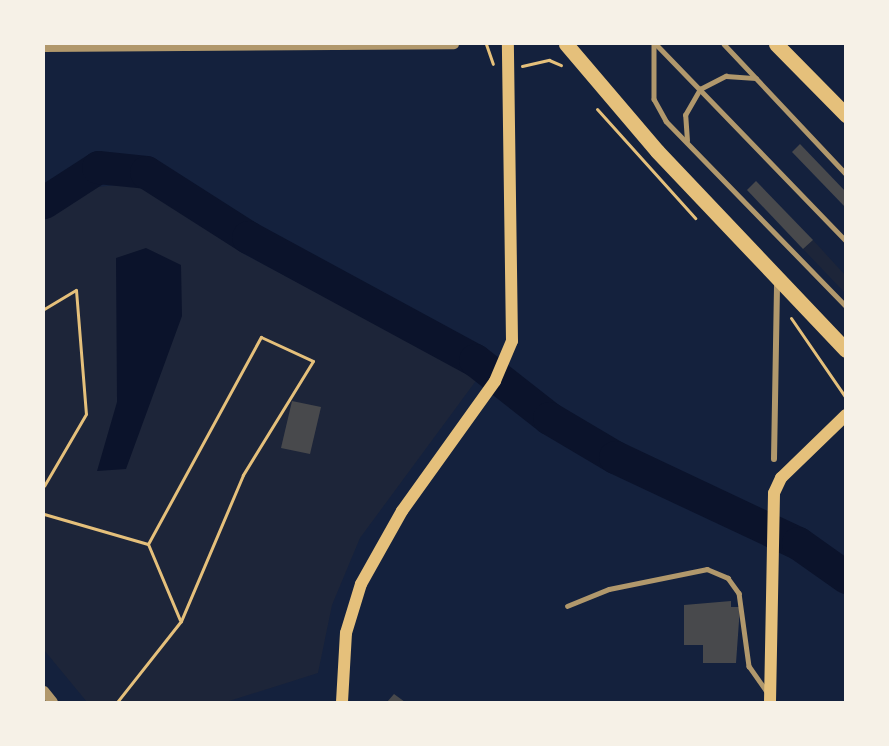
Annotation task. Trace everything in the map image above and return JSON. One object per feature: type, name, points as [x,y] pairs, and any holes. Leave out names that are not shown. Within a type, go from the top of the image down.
[{"type":"highway","points":[[566,44],[777,279],[846,350]]},
{"type":"highway","points":[[776,44],[846,115]]},
{"type":"main road","points":[[342,702],[346,633],[361,584],[397,518],[487,393],[512,340],[508,44]]},
{"type":"main road","points":[[770,700],[773,513],[781,477],[846,415]]},
{"type":"street","points":[[44,47],[454,44]]},
{"type":"street","points":[[774,459],[777,279]]},
{"type":"street","points":[[44,692],[53,702]]},
{"type":"lane","points":[[655,44],[846,241]]},
{"type":"lane","points":[[655,44],[654,99],[688,143],[846,306]]},
{"type":"lane","points":[[724,44],[846,174]]},
{"type":"lane","points":[[688,143],[685,115],[700,89],[726,76],[756,78]]},
{"type":"lane","points":[[567,606],[609,589],[684,571],[707,569],[728,578],[739,593],[749,666],[770,700]]},
{"type":"path","points":[[486,44],[494,66]]},
{"type":"path","points":[[44,309],[76,290],[86,414],[44,486]]},
{"type":"path","points":[[117,702],[181,621],[243,476],[313,361],[261,337],[148,544]]},
{"type":"path","points":[[809,338],[846,398]]},
{"type":"path","points":[[44,513],[148,544]]},
{"type":"path","points":[[148,544],[181,621]]},
{"type":"shaded area","points":[[135,183],[244,254],[478,378],[360,538],[332,605],[318,673],[226,702],[87,702],[44,650],[44,221],[80,189]]},
{"type":"shaded area","points":[[813,240],[845,275],[845,293],[803,249]]},
{"type":"shaded area","points":[[146,248],[181,265],[182,316],[126,469],[97,471],[117,402],[116,258]]},
{"type":"building","points":[[800,144],[846,192],[846,208],[792,152]]},
{"type":"building","points":[[756,181],[813,240],[803,249],[747,190]]},
{"type":"building","points":[[292,401],[321,407],[310,454],[281,448]]},
{"type":"building","points":[[731,601],[731,607],[740,607],[736,663],[703,663],[703,645],[684,645],[684,605]]},
{"type":"building","points":[[394,694],[405,702],[387,702]]},
{"type":"waterway","points":[[44,202],[98,167],[146,172],[248,237],[475,360],[549,418],[615,457],[798,543],[846,577]]}]
